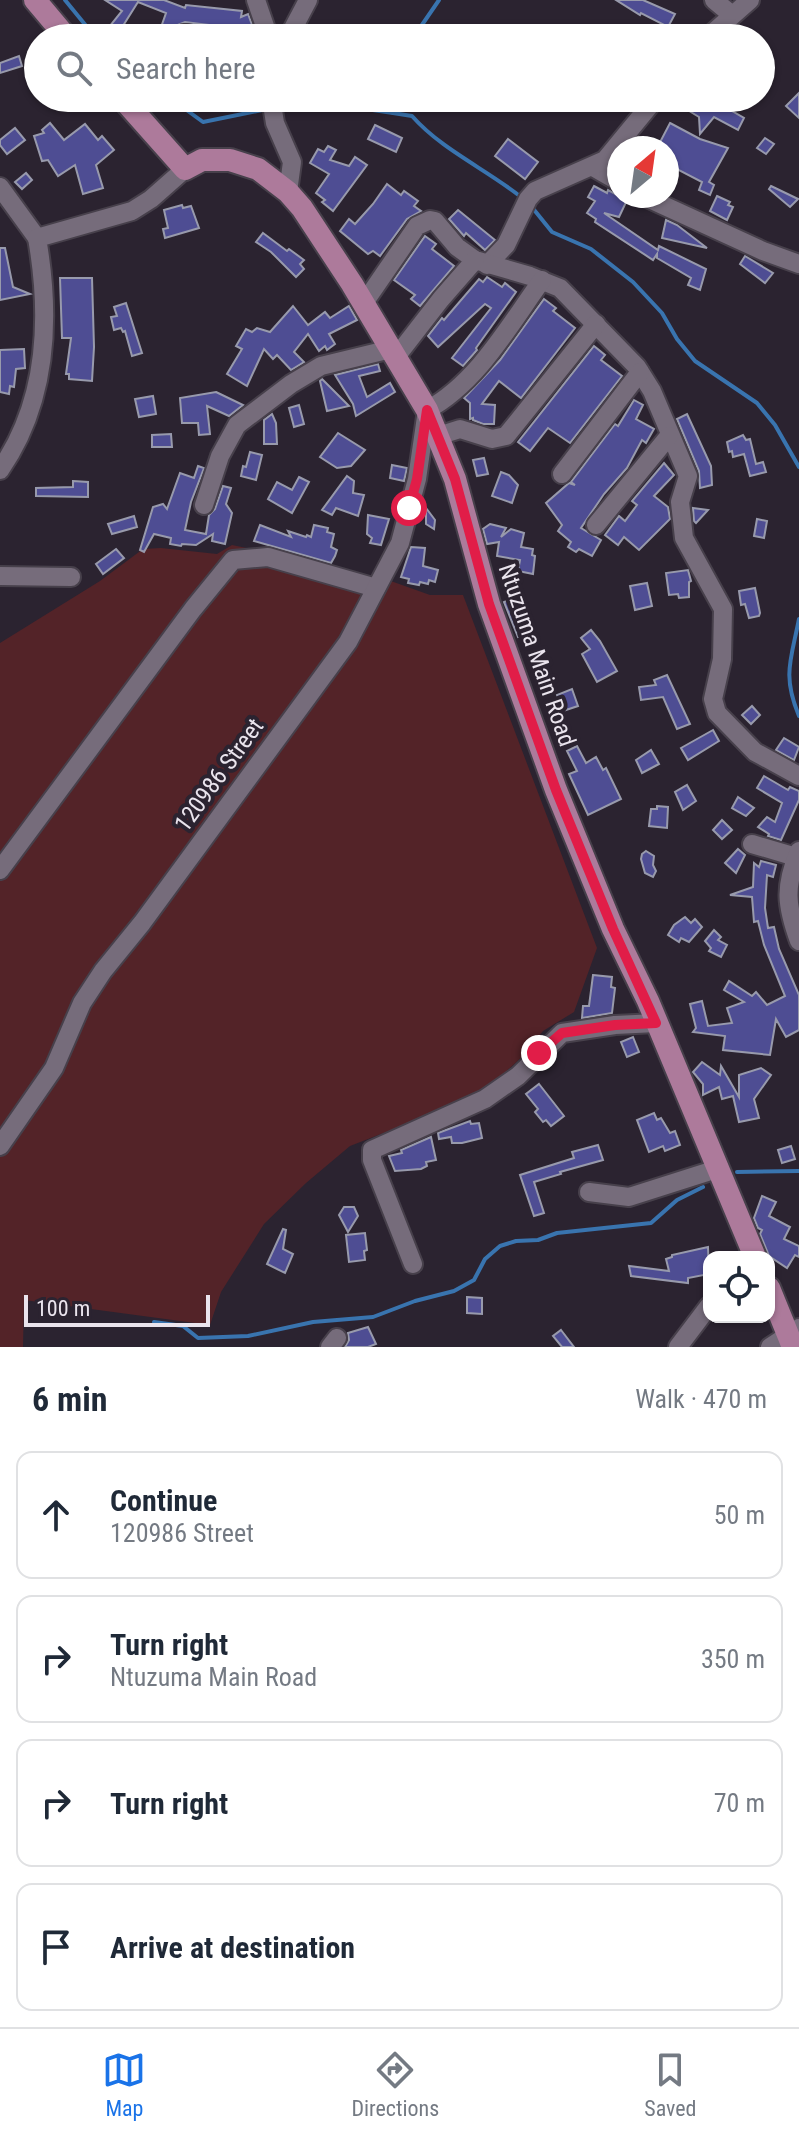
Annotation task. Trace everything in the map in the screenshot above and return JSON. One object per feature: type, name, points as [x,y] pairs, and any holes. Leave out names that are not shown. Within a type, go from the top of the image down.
[{"type":"main road","points":[[35,0],[55,24]]},
{"type":"main road","points":[[134,112],[185,169]]},
{"type":"main road","name":"Ntuzuma Main Road","points":[[185,169],[202,160],[230,160],[258,169],[288,192],[302,208],[364,303],[427,410],[455,479],[489,604],[556,790],[752,1251]]},
{"type":"main road","points":[[775,1304],[788,1339]]},
{"type":"street","points":[[256,0],[264,24]]},
{"type":"street","points":[[295,24],[308,0]]},
{"type":"street","points":[[714,0],[732,15]]},
{"type":"street","points":[[722,24],[750,0]]},
{"type":"street","points":[[273,112],[292,162],[288,192]]},
{"type":"street","points":[[204,505],[220,456],[237,425],[291,384],[321,366],[394,353],[441,299],[481,262],[506,245],[535,191],[605,160],[644,112]]},
{"type":"street","points":[[593,167],[607,175]]},
{"type":"street","points":[[37,238],[132,211],[185,169]]},
{"type":"street","points":[[0,187],[37,238],[43,271],[44,306],[41,371],[29,415],[1,466]]},
{"type":"street","points":[[669,208],[799,264]]},
{"type":"street","points":[[364,303],[401,248],[424,222],[435,221],[457,247],[481,262],[560,288],[596,324],[640,372],[657,402],[688,476],[680,502],[684,538],[723,609],[722,659],[713,699],[717,713],[762,757],[799,776]]},
{"type":"street","points":[[427,410],[451,395],[480,364],[542,280]]},
{"type":"street","points":[[438,436],[460,429],[492,439],[506,436],[596,324]]},
{"type":"street","points":[[562,474],[640,372]]},
{"type":"street","name":"120986 Street","points":[[0,1146],[54,1068],[82,1003],[103,971],[142,923],[348,642],[394,557],[405,526],[417,479],[427,410]]},
{"type":"street","points":[[596,525],[669,436]]},
{"type":"street","points":[[0,870],[193,609],[233,560],[268,557],[376,588]]},
{"type":"street","points":[[0,576],[71,577]]},
{"type":"street","points":[[752,844],[798,854],[788,884],[787,901],[799,941]]},
{"type":"street","points":[[413,1264],[372,1160],[372,1150],[494,1094],[518,1076],[562,1033],[656,1023]]},
{"type":"street","points":[[589,1192],[629,1197],[720,1175]]},
{"type":"street","points":[[678,1347],[703,1314]]},
{"type":"shaded area","points":[[232,545],[353,576],[388,580],[430,595],[463,595],[597,948],[574,1012],[543,1031],[523,1056],[479,1096],[350,1146],[306,1183],[264,1224],[221,1292],[210,1325],[24,1300],[23,1347],[0,1347],[0,643],[100,581],[143,549],[217,554]]},
{"type":"building","points":[[105,0],[164,0],[185,8],[186,5],[242,11],[241,17],[248,14],[252,24],[162,24],[166,13],[138,2],[124,24],[111,24],[122,11]]},
{"type":"building","points":[[616,0],[643,0],[675,14],[670,24],[640,15]]},
{"type":"building","points":[[19,56],[22,66],[0,73],[0,63]]},
{"type":"building","points":[[799,93],[799,118],[786,106]]},
{"type":"building","points":[[691,112],[734,112],[744,118],[738,130],[714,117],[700,134],[699,117]]},
{"type":"building","points":[[50,123],[64,140],[85,124],[98,140],[102,136],[114,150],[96,165],[103,188],[83,194],[75,165],[58,176],[48,160],[42,161],[34,136],[44,133],[42,130]]},
{"type":"building","points":[[670,123],[700,139],[728,148],[709,182],[714,185],[710,195],[699,190],[702,182],[679,170],[679,136],[663,136]]},
{"type":"building","points":[[375,125],[402,138],[396,152],[368,139]]},
{"type":"building","points":[[15,128],[25,140],[7,154],[0,140]]},
{"type":"building","points":[[765,138],[774,144],[766,154],[757,148]]},
{"type":"building","points":[[508,139],[538,162],[525,179],[495,156]]},
{"type":"building","points":[[328,146],[336,150],[330,160],[349,166],[355,157],[367,165],[333,211],[316,193],[329,174],[310,163],[318,149],[324,152]]},
{"type":"building","points":[[26,173],[32,180],[22,189],[15,182]]},
{"type":"building","points":[[387,184],[401,195],[404,191],[418,201],[414,206],[421,211],[407,219],[380,256],[373,251],[368,254],[340,231],[349,219],[355,224]]},
{"type":"building","points":[[594,186],[607,193],[607,208],[623,208],[619,217],[604,213],[658,250],[659,246],[706,269],[700,290],[688,285],[691,278],[657,258],[657,254],[653,260],[595,222],[596,219],[587,213],[595,201],[588,197]]},
{"type":"building","points":[[771,186],[798,199],[790,207],[769,189]]},
{"type":"building","points":[[717,196],[730,202],[728,205],[733,207],[727,220],[710,211]]},
{"type":"building","points":[[182,205],[183,208],[191,206],[199,228],[165,238],[163,229],[168,228],[164,210]]},
{"type":"building","points":[[458,210],[495,240],[485,250],[466,233],[464,236],[449,219]]},
{"type":"building","points":[[666,220],[677,225],[707,248],[662,238]]},
{"type":"building","points":[[263,233],[304,260],[300,264],[304,269],[296,277],[256,242]]},
{"type":"building","points":[[425,236],[436,244],[432,249],[454,266],[420,306],[411,299],[415,295],[394,280]]},
{"type":"building","points":[[0,248],[5,248],[13,287],[30,294],[0,300]]},
{"type":"building","points":[[745,256],[773,273],[765,283],[740,264]]},
{"type":"building","points":[[487,277],[502,287],[505,283],[516,292],[463,366],[452,358],[491,308],[485,304],[438,347],[428,336],[479,279],[483,282]]},
{"type":"building","points":[[60,278],[92,278],[92,381],[69,379],[69,374],[66,374],[71,338],[62,338]]},
{"type":"building","points":[[544,299],[556,308],[553,311],[575,328],[521,398],[499,381],[482,404],[495,405],[494,424],[470,419],[470,403],[464,398],[500,360]]},
{"type":"building","points":[[126,303],[142,353],[132,356],[125,331],[121,328],[114,330],[111,317],[117,316],[114,307]]},
{"type":"building","points":[[293,306],[308,325],[325,312],[330,318],[349,306],[357,320],[329,334],[335,344],[327,350],[325,346],[319,351],[308,334],[294,352],[304,362],[291,370],[277,355],[273,359],[264,349],[247,386],[227,374],[242,349],[236,346],[246,329],[270,332]]},
{"type":"building","points":[[594,346],[605,355],[601,360],[622,376],[570,443],[548,428],[530,451],[518,442]]},
{"type":"building","points":[[24,349],[25,368],[16,369],[14,387],[10,386],[9,394],[0,392],[0,350]]},
{"type":"building","points":[[378,364],[380,371],[359,376],[367,397],[390,383],[395,392],[356,416],[353,404],[335,375]]},
{"type":"building","points":[[322,379],[349,406],[327,411]]},
{"type":"building","points":[[216,392],[243,405],[229,416],[207,406],[210,434],[199,435],[198,423],[182,423],[180,398]]},
{"type":"building","points":[[153,396],[156,414],[139,417],[135,399]]},
{"type":"building","points":[[634,400],[643,405],[636,419],[654,429],[646,443],[642,440],[627,468],[604,494],[581,528],[601,540],[592,556],[579,549],[576,552],[568,547],[571,542],[558,531],[562,525],[546,503],[569,483],[575,485],[571,482],[615,424],[618,426]]},
{"type":"building","points":[[299,405],[304,424],[294,427],[289,408]]},
{"type":"building","points":[[272,414],[276,423],[277,444],[264,444],[264,420]]},
{"type":"building","points":[[687,414],[711,466],[712,485],[700,488],[699,471],[677,419]]},
{"type":"building","points":[[338,433],[365,450],[351,466],[337,468],[320,457]]},
{"type":"building","points":[[171,434],[172,447],[152,447],[152,435]]},
{"type":"building","points":[[743,435],[746,440],[750,439],[756,464],[763,462],[766,472],[750,476],[744,454],[733,457],[732,451],[729,452],[727,442]]},
{"type":"building","points":[[250,452],[262,455],[256,480],[241,476]]},
{"type":"building","points":[[484,458],[488,474],[477,476],[473,460]]},
{"type":"building","points":[[664,463],[674,475],[654,496],[668,507],[670,519],[639,550],[624,537],[618,545],[605,535],[619,516],[625,521],[637,505],[632,501]]},
{"type":"building","points":[[392,465],[407,468],[404,481],[390,478]]},
{"type":"building","points":[[198,466],[204,468],[191,502],[185,530],[206,534],[209,515],[215,509],[223,486],[231,488],[226,504],[232,513],[225,544],[212,541],[213,534],[196,545],[181,546],[170,544],[171,538],[154,534],[144,552],[140,550],[153,507],[163,504],[167,509],[180,473],[194,478]]},
{"type":"building","points":[[501,472],[509,475],[518,485],[512,503],[492,496]]},
{"type":"building","points":[[347,476],[354,481],[353,493],[364,495],[358,516],[336,508],[332,515],[322,510]]},
{"type":"building","points":[[299,477],[309,482],[292,513],[268,499],[277,482],[292,490]]},
{"type":"building","points":[[73,481],[88,482],[88,497],[36,496],[36,488],[73,487]]},
{"type":"building","points":[[426,508],[435,520],[434,529],[426,524]]},
{"type":"building","points":[[693,508],[708,510],[696,523],[694,521]]},
{"type":"building","points":[[368,515],[389,519],[381,545],[370,543]]},
{"type":"building","points":[[134,516],[137,527],[112,534],[108,524]]},
{"type":"building","points":[[757,519],[767,521],[764,538],[754,536]]},
{"type":"building","points":[[490,524],[506,528],[501,537],[511,529],[524,533],[521,547],[533,549],[533,574],[518,571],[520,560],[497,556],[499,542],[487,544],[483,529]]},
{"type":"building","points":[[260,525],[291,537],[288,531],[311,537],[314,525],[328,528],[327,532],[334,534],[331,547],[337,550],[335,556],[331,563],[254,541]]},
{"type":"building","points":[[411,547],[425,548],[423,566],[438,570],[435,582],[429,580],[428,584],[420,582],[419,585],[408,583],[409,579],[401,577]]},
{"type":"building","points":[[116,549],[124,558],[103,574],[96,564]]},
{"type":"building","points":[[688,570],[691,581],[689,597],[669,595],[666,573]]},
{"type":"building","points":[[647,583],[652,606],[635,610],[630,586]]},
{"type":"building","points":[[755,588],[760,613],[749,618],[745,604],[741,605],[739,591]]},
{"type":"building","points":[[514,598],[528,633],[518,637],[504,602]]},
{"type":"building","points":[[591,630],[617,671],[597,682],[582,654],[590,649],[581,638]]},
{"type":"building","points":[[667,675],[690,724],[677,729],[663,697],[641,700],[639,687],[656,685],[654,680]]},
{"type":"building","points":[[572,689],[578,706],[563,711],[557,695]]},
{"type":"building","points":[[752,706],[760,715],[751,724],[742,715]]},
{"type":"building","points":[[713,730],[719,741],[688,760],[681,748]]},
{"type":"building","points":[[784,738],[799,747],[794,760],[776,750]]},
{"type":"building","points":[[577,746],[586,763],[596,757],[603,770],[606,768],[621,799],[588,815],[569,774],[577,771],[567,751]]},
{"type":"building","points":[[651,750],[659,764],[642,773],[636,760]]},
{"type":"building","points":[[764,776],[788,790],[790,787],[799,791],[799,800],[781,840],[768,836],[758,827],[767,817],[775,822],[782,803],[757,788]]},
{"type":"building","points":[[687,785],[696,801],[683,810],[675,792]]},
{"type":"building","points":[[738,797],[754,808],[746,816],[732,808]]},
{"type":"building","points":[[657,806],[668,807],[667,828],[649,826],[651,809],[657,809]]},
{"type":"building","points":[[722,820],[732,830],[722,839],[713,830]]},
{"type":"building","points":[[738,849],[745,855],[736,873],[725,863]]},
{"type":"building","points":[[646,851],[654,856],[656,871],[653,877],[645,873],[641,859]]},
{"type":"building","points":[[761,861],[776,865],[773,877],[767,875],[765,908],[768,928],[774,927],[779,949],[799,995],[799,1030],[786,1037],[776,1019],[770,1055],[723,1050],[725,1036],[693,1032],[696,1028],[690,1004],[702,1001],[708,1026],[732,1023],[727,1008],[744,1002],[724,990],[729,981],[752,996],[756,992],[767,1005],[785,996],[764,945],[758,921],[754,922],[752,897],[730,895],[753,887],[754,863],[759,867]]},
{"type":"building","points":[[685,917],[691,923],[695,919],[702,927],[689,942],[681,938],[679,942],[668,935],[674,925]]},
{"type":"building","points":[[714,930],[721,937],[718,940],[727,945],[721,957],[709,951],[711,948],[705,941]]},
{"type":"building","points":[[593,975],[612,977],[611,987],[615,988],[612,1013],[582,1018],[583,1006],[589,1006]]},
{"type":"building","points":[[633,1037],[639,1052],[627,1057],[621,1042]]},
{"type":"building","points":[[702,1062],[720,1075],[721,1066],[739,1097],[739,1075],[761,1068],[771,1075],[754,1099],[759,1118],[739,1122],[733,1096],[722,1099],[719,1087],[703,1095],[703,1084],[693,1072]]},
{"type":"building","points":[[539,1084],[564,1116],[551,1126],[535,1112],[538,1109],[526,1094]]},
{"type":"building","points":[[654,1113],[670,1133],[675,1131],[680,1145],[665,1151],[663,1146],[649,1152],[637,1120]]},
{"type":"building","points":[[470,1121],[471,1124],[479,1123],[482,1138],[462,1143],[452,1143],[451,1137],[439,1139],[438,1133]]},
{"type":"building","points":[[431,1137],[436,1160],[426,1162],[427,1166],[421,1169],[395,1171],[389,1156],[402,1153],[401,1150]]},
{"type":"building","points":[[598,1145],[603,1160],[534,1182],[544,1213],[534,1216],[520,1175],[574,1158],[572,1152]]},
{"type":"building","points":[[791,1146],[795,1159],[782,1163],[778,1150]]},
{"type":"building","points":[[762,1196],[776,1202],[769,1216],[790,1227],[784,1239],[799,1246],[799,1257],[795,1255],[787,1268],[775,1260],[775,1251],[767,1251],[760,1234],[762,1230],[754,1218]]},
{"type":"building","points":[[344,1207],[354,1207],[358,1216],[348,1232],[339,1215]]},
{"type":"building","points":[[283,1229],[286,1230],[283,1249],[293,1254],[285,1273],[267,1264]]},
{"type":"building","points":[[365,1233],[365,1260],[349,1262],[346,1235]]},
{"type":"building","points":[[708,1247],[708,1251],[703,1251],[703,1275],[688,1278],[688,1283],[631,1276],[629,1266],[669,1271],[666,1259]]},
{"type":"building","points":[[467,1297],[482,1298],[482,1314],[467,1313]]},
{"type":"building","points":[[368,1327],[376,1344],[345,1347],[349,1340],[348,1333]]},
{"type":"building","points":[[561,1330],[574,1347],[562,1347],[553,1336]]},
{"type":"waterway","points":[[65,0],[85,24]]},
{"type":"waterway","points":[[423,24],[439,0]]},
{"type":"waterway","points":[[189,112],[203,122],[252,112]]},
{"type":"waterway","points":[[386,112],[393,113]]},
{"type":"waterway","points":[[393,112],[412,116],[450,149],[521,197]]},
{"type":"waterway","points":[[531,206],[552,232],[591,249],[633,282],[662,313],[695,361],[757,403],[775,425],[799,467]]},
{"type":"waterway","points":[[799,619],[789,678],[799,716]]},
{"type":"waterway","points":[[737,1172],[799,1171]]},
{"type":"waterway","points":[[154,1322],[183,1326],[198,1338],[248,1336],[313,1322],[373,1317],[454,1291],[474,1280],[485,1259],[500,1246],[516,1241],[538,1240],[557,1233],[651,1223],[677,1200],[703,1187]]},
{"type":"route","points":[[409,508],[417,479],[427,410],[455,479],[489,604],[556,790],[613,929],[656,1023],[562,1033],[539,1053]]}]
